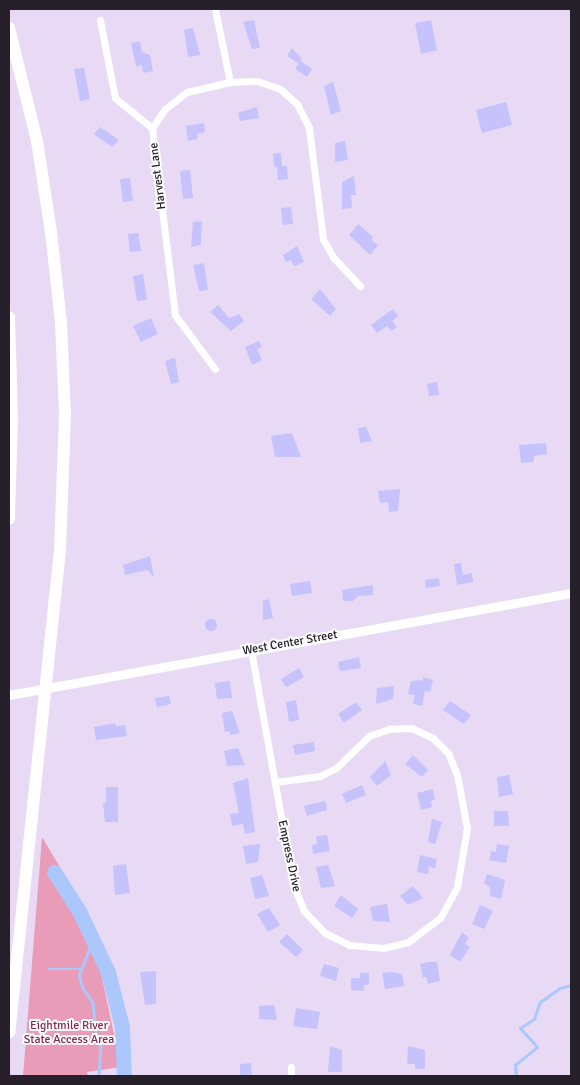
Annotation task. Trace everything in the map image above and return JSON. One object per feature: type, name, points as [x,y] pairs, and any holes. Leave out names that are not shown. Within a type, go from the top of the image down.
[{"type":"highway","points":[[9,28],[27,98],[44,186],[57,277],[63,359],[63,505],[9,1032]]},
{"type":"highway","points":[[9,316],[12,416],[9,519]]},
{"type":"street","points":[[215,9],[230,82]]},
{"type":"street","points":[[100,20],[115,98],[152,128]]},
{"type":"street","name":"Harvest Lane","points":[[215,369],[175,315],[152,128],[165,109],[188,92],[230,82],[257,81],[280,89],[297,104],[309,128],[323,239],[333,257],[360,286]]},
{"type":"street","name":"West Center Street","points":[[9,696],[571,593]]},
{"type":"street","name":"Empress Drive","points":[[252,650],[275,782],[293,884],[304,911],[325,933],[350,945],[383,948],[408,942],[440,918],[456,887],[467,828],[457,775],[448,753],[433,738],[412,728],[389,728],[369,736],[336,768],[320,776],[275,782]]},
{"type":"street","points":[[291,1067],[291,1076]]},
{"type":"green space","name":"Eightmile River State Access Area","points":[[42,837],[79,899],[95,945],[121,1067],[87,1072],[88,1076],[23,1076]]},
{"type":"building","points":[[254,20],[260,48],[252,49],[243,22]]},
{"type":"building","points":[[431,20],[437,50],[421,54],[415,23]]},
{"type":"building","points":[[193,28],[200,55],[188,57],[184,30]]},
{"type":"building","points":[[140,41],[142,52],[150,55],[153,71],[143,73],[142,65],[136,66],[131,43]]},
{"type":"building","points":[[292,48],[302,59],[299,64],[287,56]]},
{"type":"building","points":[[301,61],[312,69],[307,77],[295,69]]},
{"type":"building","points":[[84,68],[90,99],[80,101],[74,69]]},
{"type":"building","points":[[333,82],[341,111],[331,115],[324,86]]},
{"type":"building","points":[[506,102],[512,125],[482,133],[476,110]]},
{"type":"building","points":[[257,107],[259,118],[240,121],[238,113]]},
{"type":"building","points":[[204,123],[205,132],[197,134],[198,139],[188,141],[186,126]]},
{"type":"building","points":[[100,127],[119,140],[112,147],[94,134]]},
{"type":"building","points":[[345,141],[348,160],[335,162],[335,143]]},
{"type":"building","points":[[281,153],[282,166],[287,166],[288,179],[278,180],[273,154]]},
{"type":"building","points":[[190,170],[193,198],[183,199],[180,171]]},
{"type":"building","points":[[354,176],[356,195],[351,195],[352,208],[342,209],[342,182]]},
{"type":"building","points":[[130,178],[133,201],[123,202],[120,179]]},
{"type":"building","points":[[291,207],[293,224],[283,225],[281,208]]},
{"type":"building","points":[[202,221],[201,245],[191,247],[193,222]]},
{"type":"building","points":[[358,224],[373,237],[371,240],[378,245],[370,255],[349,235]]},
{"type":"building","points":[[138,233],[141,251],[130,252],[128,234]]},
{"type":"building","points":[[297,246],[304,262],[294,266],[291,260],[286,262],[283,255]]},
{"type":"building","points":[[204,263],[208,290],[199,291],[193,265]]},
{"type":"building","points":[[143,274],[147,300],[137,301],[133,276]]},
{"type":"building","points":[[320,289],[336,309],[330,316],[311,299]]},
{"type":"building","points":[[218,305],[229,318],[239,314],[244,321],[231,331],[210,312]]},
{"type":"building","points":[[393,309],[398,316],[392,321],[397,327],[391,331],[387,326],[377,333],[371,325]]},
{"type":"building","points":[[151,318],[158,334],[141,342],[133,326]]},
{"type":"building","points":[[259,341],[262,347],[257,349],[262,360],[252,365],[245,347]]},
{"type":"building","points":[[175,358],[179,382],[171,384],[165,361]]},
{"type":"building","points":[[437,382],[439,395],[429,396],[427,384]]},
{"type":"building","points":[[366,427],[372,441],[360,443],[358,428]]},
{"type":"building","points":[[292,433],[301,457],[275,457],[271,436]]},
{"type":"building","points":[[546,443],[547,454],[534,456],[534,462],[521,463],[519,445]]},
{"type":"building","points":[[400,489],[398,511],[389,512],[388,502],[380,503],[378,491]]},
{"type":"building","points":[[150,556],[154,577],[147,570],[125,575],[123,565]]},
{"type":"building","points":[[461,563],[463,575],[472,573],[473,582],[457,585],[454,564]]},
{"type":"building","points":[[439,578],[440,586],[426,588],[425,580]]},
{"type":"building","points":[[310,581],[312,593],[292,596],[290,584]]},
{"type":"building","points":[[373,585],[373,595],[358,596],[353,601],[343,601],[342,590]]},
{"type":"building","points":[[269,599],[273,618],[263,620],[263,601]]},
{"type":"building","points":[[213,619],[216,620],[216,630],[209,631],[206,630],[205,623],[206,620]]},
{"type":"building","points":[[359,657],[361,668],[340,671],[338,662]]},
{"type":"building","points":[[299,668],[304,677],[286,687],[281,679]]},
{"type":"building","points":[[423,677],[433,680],[430,692],[425,691],[422,706],[413,704],[415,695],[408,694],[411,681],[423,680]]},
{"type":"building","points":[[230,681],[232,698],[217,699],[215,683]]},
{"type":"building","points":[[394,686],[393,699],[376,704],[377,688]]},
{"type":"building","points":[[169,696],[171,704],[157,707],[155,698]]},
{"type":"building","points":[[296,700],[299,720],[289,722],[286,702]]},
{"type":"building","points":[[450,701],[471,715],[464,724],[443,710]]},
{"type":"building","points":[[356,702],[362,710],[344,723],[338,714]]},
{"type":"building","points":[[232,711],[240,733],[230,735],[230,731],[225,732],[222,713]]},
{"type":"building","points":[[115,723],[116,726],[125,725],[127,736],[96,740],[94,727]]},
{"type":"building","points":[[314,742],[315,751],[295,755],[293,745]]},
{"type":"building","points":[[238,748],[245,765],[227,766],[224,751]]},
{"type":"building","points":[[413,755],[428,770],[422,777],[405,764]]},
{"type":"building","points":[[385,761],[391,775],[377,786],[370,777]]},
{"type":"building","points":[[509,775],[513,794],[499,797],[497,777]]},
{"type":"building","points":[[248,778],[255,832],[245,834],[243,824],[232,826],[230,814],[239,813],[233,783]]},
{"type":"building","points":[[362,785],[366,795],[346,803],[342,794]]},
{"type":"building","points":[[106,787],[118,787],[118,822],[105,822],[103,803],[106,803]]},
{"type":"building","points":[[433,789],[435,799],[431,802],[432,807],[421,810],[417,793]]},
{"type":"building","points":[[325,801],[327,810],[307,816],[304,806]]},
{"type":"building","points":[[494,811],[508,811],[509,826],[494,826]]},
{"type":"building","points":[[432,819],[442,822],[435,844],[428,842]]},
{"type":"building","points":[[327,835],[330,851],[313,854],[312,845],[317,844],[316,836]]},
{"type":"building","points":[[260,844],[258,862],[246,864],[243,846]]},
{"type":"building","points":[[497,844],[509,846],[506,863],[489,860],[491,851],[496,852]]},
{"type":"building","points":[[420,855],[437,859],[435,868],[429,867],[428,874],[417,872]]},
{"type":"building","points":[[126,864],[130,893],[115,895],[113,866]]},
{"type":"building","points":[[328,865],[335,886],[321,888],[316,867]]},
{"type":"building","points":[[487,874],[505,880],[501,899],[490,896],[490,887],[484,883]]},
{"type":"building","points":[[262,875],[269,896],[255,899],[250,878]]},
{"type":"building","points":[[413,886],[423,898],[408,905],[400,896]]},
{"type":"building","points":[[341,895],[358,909],[352,918],[334,906]]},
{"type":"building","points":[[387,904],[390,922],[373,921],[370,907]]},
{"type":"building","points":[[480,905],[493,911],[484,929],[472,924]]},
{"type":"building","points":[[269,908],[280,925],[268,932],[257,914]]},
{"type":"building","points":[[462,932],[469,938],[465,944],[470,947],[460,962],[450,955]]},
{"type":"building","points":[[287,934],[303,950],[296,957],[279,942]]},
{"type":"building","points":[[437,962],[440,981],[428,984],[426,977],[423,978],[420,964]]},
{"type":"building","points":[[324,964],[339,968],[336,981],[320,976]]},
{"type":"building","points":[[156,971],[156,1004],[145,1005],[140,972]]},
{"type":"building","points":[[360,973],[369,973],[369,984],[364,985],[364,991],[351,990],[351,978],[360,978]]},
{"type":"building","points":[[382,973],[402,974],[404,986],[385,989]]},
{"type":"building","points":[[274,1005],[277,1020],[259,1019],[259,1006]]},
{"type":"building","points":[[296,1008],[320,1012],[317,1029],[293,1026]]},
{"type":"building","points":[[330,1046],[342,1050],[342,1072],[328,1072]]},
{"type":"building","points":[[408,1046],[425,1050],[425,1069],[415,1069],[415,1064],[407,1064]]},
{"type":"building","points":[[251,1063],[252,1076],[240,1076],[240,1064]]},
{"type":"waterway","points":[[54,872],[79,911],[108,972],[122,1027],[124,1076]]},
{"type":"waterway","points":[[93,941],[79,975],[83,988],[93,1003],[96,1033],[101,1046],[99,1076]]},
{"type":"waterway","points":[[48,969],[80,969]]},
{"type":"waterway","points":[[516,1076],[515,1065],[537,1047],[520,1028],[534,1019],[540,1002],[560,988],[571,985]]}]
